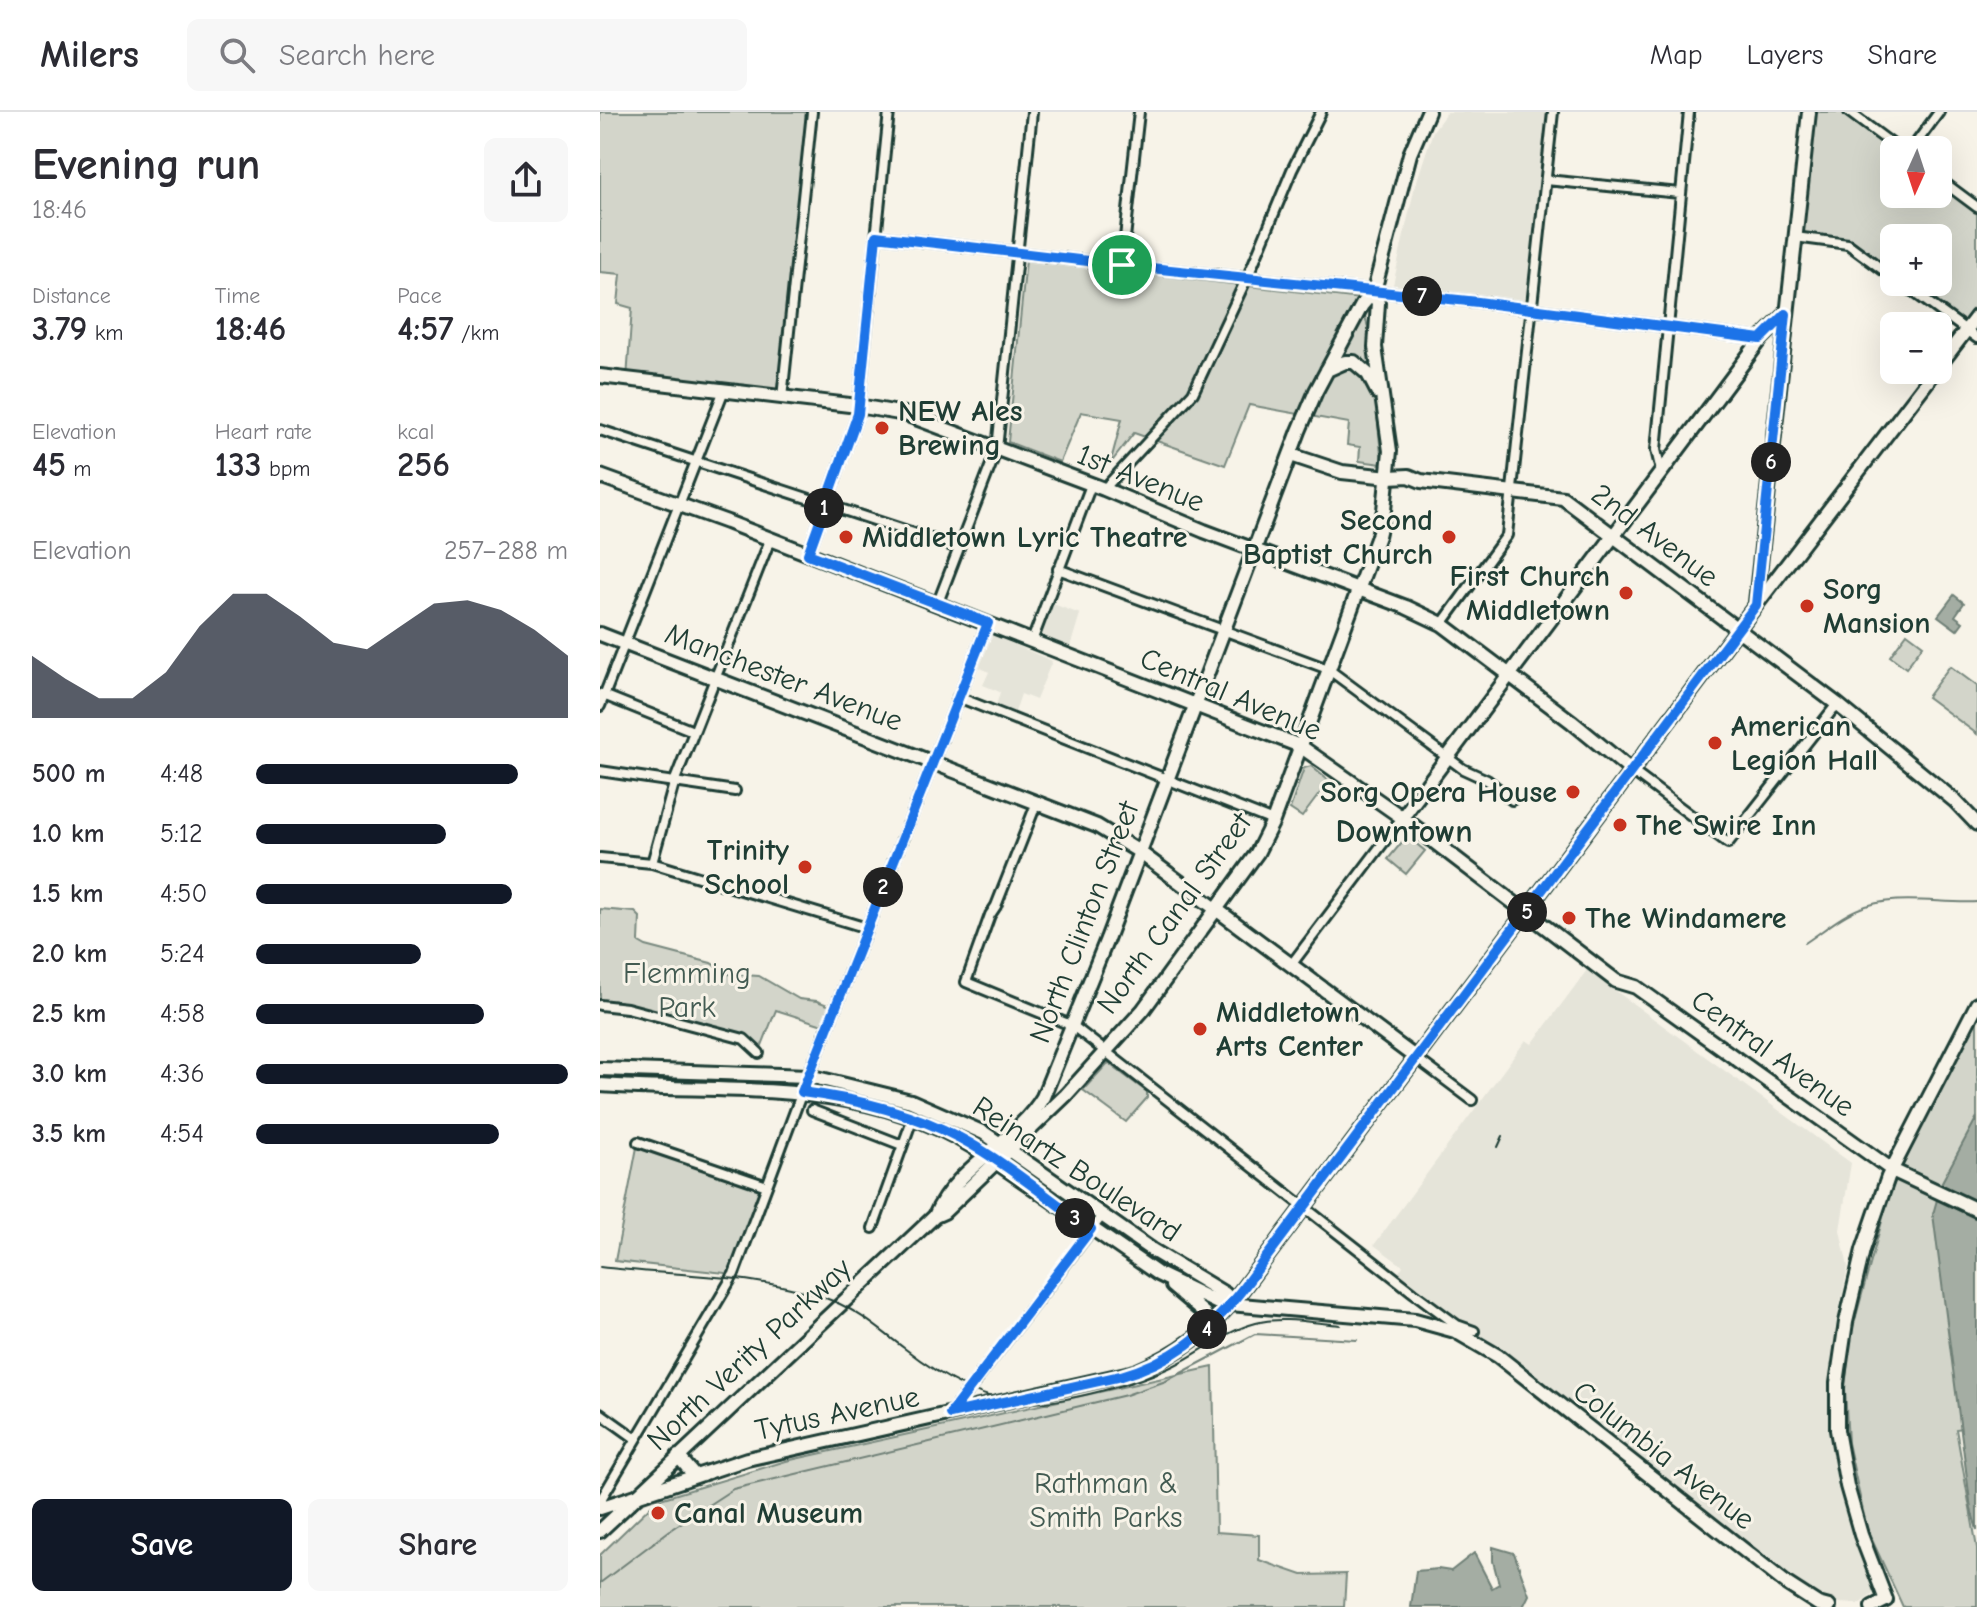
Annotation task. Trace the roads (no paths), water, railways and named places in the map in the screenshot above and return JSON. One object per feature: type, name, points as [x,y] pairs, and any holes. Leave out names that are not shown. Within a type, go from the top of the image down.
[{"type":"main road","points":[[1374,291],[1410,154],[1428,112]]},
{"type":"main road","points":[[1756,605],[1809,112]]},
{"type":"main road","name":"North Clinton Street","points":[[1004,1147],[1041,1102],[1073,1026],[1311,404],[1362,305],[1374,291]]},
{"type":"main road","name":"North Canal Street","points":[[991,1158],[1066,1095],[1143,1010],[1257,853],[1273,821],[1378,536],[1389,477],[1390,451],[1375,347],[1378,303],[1374,291]]},
{"type":"main road","points":[[1402,818],[1761,339],[1786,314]]},
{"type":"main road","name":"Tytus Avenue","points":[[1952,354],[1972,334],[1977,316]]},
{"type":"main road","points":[[1327,370],[1345,362],[1362,366],[1383,403]]},
{"type":"main road","name":"1st Avenue","points":[[600,376],[905,414],[1098,487],[1255,551],[1406,607],[1442,624],[1633,772]]},
{"type":"main road","name":"Tytus Avenue","points":[[600,1508],[747,1459],[1135,1372],[1183,1349],[1211,1326],[1232,1303],[1925,384]]},
{"type":"main road","name":"2nd Avenue","points":[[1291,455],[1342,472],[1389,477],[1412,484],[1421,481],[1563,498],[1837,704],[1955,801],[1977,824]]},
{"type":"main road","name":"Central Avenue","points":[[600,476],[988,623],[1300,746],[1402,818],[1616,981],[1637,988],[1892,1170],[1977,1210]]},
{"type":"main road","name":"Manchester Avenue","points":[[600,634],[1097,826],[1138,851],[1416,1058]]},
{"type":"main road","points":[[1872,1607],[1888,1604],[1861,1535],[1847,1486],[1837,1430],[1837,1383],[1846,1322],[1863,1250],[1892,1170],[1977,1004]]},
{"type":"main road","name":"Reinartz Boulevard","points":[[600,1069],[809,1076],[911,1101],[984,1133],[1101,1217],[1225,1294],[1232,1303]]},
{"type":"main road","name":"Reinartz Boulevard","points":[[600,1085],[802,1092],[839,1097],[913,1117],[961,1138],[1158,1274],[1218,1303],[1415,1320],[1472,1335]]},
{"type":"main road","name":"North Verity Parkway","points":[[600,1531],[935,1216],[944,1212],[991,1158]]},
{"type":"main road","points":[[1158,1274],[1204,1313],[1211,1326]]},
{"type":"main road","name":"Columbia Avenue","points":[[1472,1335],[1787,1584],[1818,1604],[1829,1607]]},
{"type":"main road","points":[[678,1456],[695,1476]]},
{"type":"street","points":[[782,398],[812,112]]},
{"type":"street","points":[[808,554],[858,414],[889,112]]},
{"type":"street","points":[[937,605],[997,449],[1032,112]]},
{"type":"street","points":[[1122,265],[1139,112]]},
{"type":"street","points":[[1032,641],[1058,569],[1098,487],[1193,393],[1321,112]]},
{"type":"street","points":[[1442,624],[1507,535],[1553,112]]},
{"type":"street","points":[[1661,471],[1656,450],[1689,112]]},
{"type":"street","points":[[1849,112],[1881,136]]},
{"type":"street","points":[[1921,136],[1939,112]]},
{"type":"street","points":[[1546,180],[1680,193]]},
{"type":"street","points":[[1952,188],[1977,207]]},
{"type":"street","points":[[876,236],[1532,309],[1761,339]]},
{"type":"street","points":[[1795,237],[1848,244],[1880,268]]},
{"type":"street","points":[[1919,296],[1972,334]]},
{"type":"street","points":[[600,706],[602,694],[724,390]]},
{"type":"street","points":[[600,430],[959,548]]},
{"type":"street","points":[[652,863],[675,780],[770,540]]},
{"type":"street","points":[[1058,569],[1328,669],[1468,772],[1487,780],[1512,800]]},
{"type":"street","points":[[600,1501],[734,1274],[802,1092],[988,623]]},
{"type":"street","points":[[602,694],[693,731]]},
{"type":"street","points":[[958,697],[1273,821]]},
{"type":"street","name":"1st Avenue","points":[[1633,772],[1728,843],[1837,704]]},
{"type":"street","points":[[600,771],[735,791]]},
{"type":"street","name":"Columbia Avenue","points":[[1037,802],[966,982],[1073,1026],[1422,1300],[1472,1335]]},
{"type":"street","points":[[1291,965],[1402,818]]},
{"type":"street","points":[[600,858],[652,863],[867,928]]},
{"type":"street","points":[[600,1005],[627,1008],[744,1039],[759,1053]]},
{"type":"street","name":"Manchester Avenue","points":[[1416,1058],[1472,1100]]},
{"type":"street","points":[[812,1110],[902,1145]]},
{"type":"street","points":[[873,1228],[913,1117]]},
{"type":"street","points":[[638,1142],[767,1186]]},
{"type":"street","points":[[950,1414],[1101,1217]]},
{"type":"street","points":[[600,1413],[635,1438]]},
{"type":"waterway","points":[[1805,943],[1845,916],[1872,904],[1902,900],[1977,902]]},
{"type":"waterway","points":[[600,1583],[673,1528],[733,1489],[1126,1395],[1166,1381],[1255,1334],[1357,1340]]},
{"type":"railway","points":[[1498,1147],[1503,1136]]},
{"type":"railway","points":[[600,1267],[719,1277],[808,1292],[852,1311],[930,1367],[960,1384],[991,1397],[1023,1403],[1079,1396],[1143,1378],[1175,1365],[1234,1331],[1256,1323],[1287,1320],[1340,1325]]},
{"type":"place","name":"NEW Ales Brewing","points":[[882,428]]},
{"type":"place","name":"Middletown Lyric Theatre","points":[[846,537]]},
{"type":"place","name":"Second Baptist Church","points":[[1449,537]]},
{"type":"place","name":"First Church Middletown","points":[[1626,593]]},
{"type":"place","name":"Sorg Mansion","points":[[1807,606]]},
{"type":"place","name":"American Legion Hall","points":[[1715,743]]},
{"type":"place","name":"Sorg Opera House","points":[[1573,792]]},
{"type":"place","name":"The Swire Inn","points":[[1620,825]]},
{"type":"place","name":"Trinity School","points":[[805,867]]},
{"type":"place","name":"The Windamere","points":[[1569,918]]},
{"type":"place","name":"Middletown Arts Center","points":[[1200,1029]]},
{"type":"place","name":"Canal Museum","points":[[658,1513]]},
{"type":"district","name":"Downtown","points":[[1404,831]]},
{"type":"park label","name":"Flemming Park","points":[[687,990]]},
{"type":"park label","name":"Rathman & Smith Parks","points":[[1106,1500]]}]
